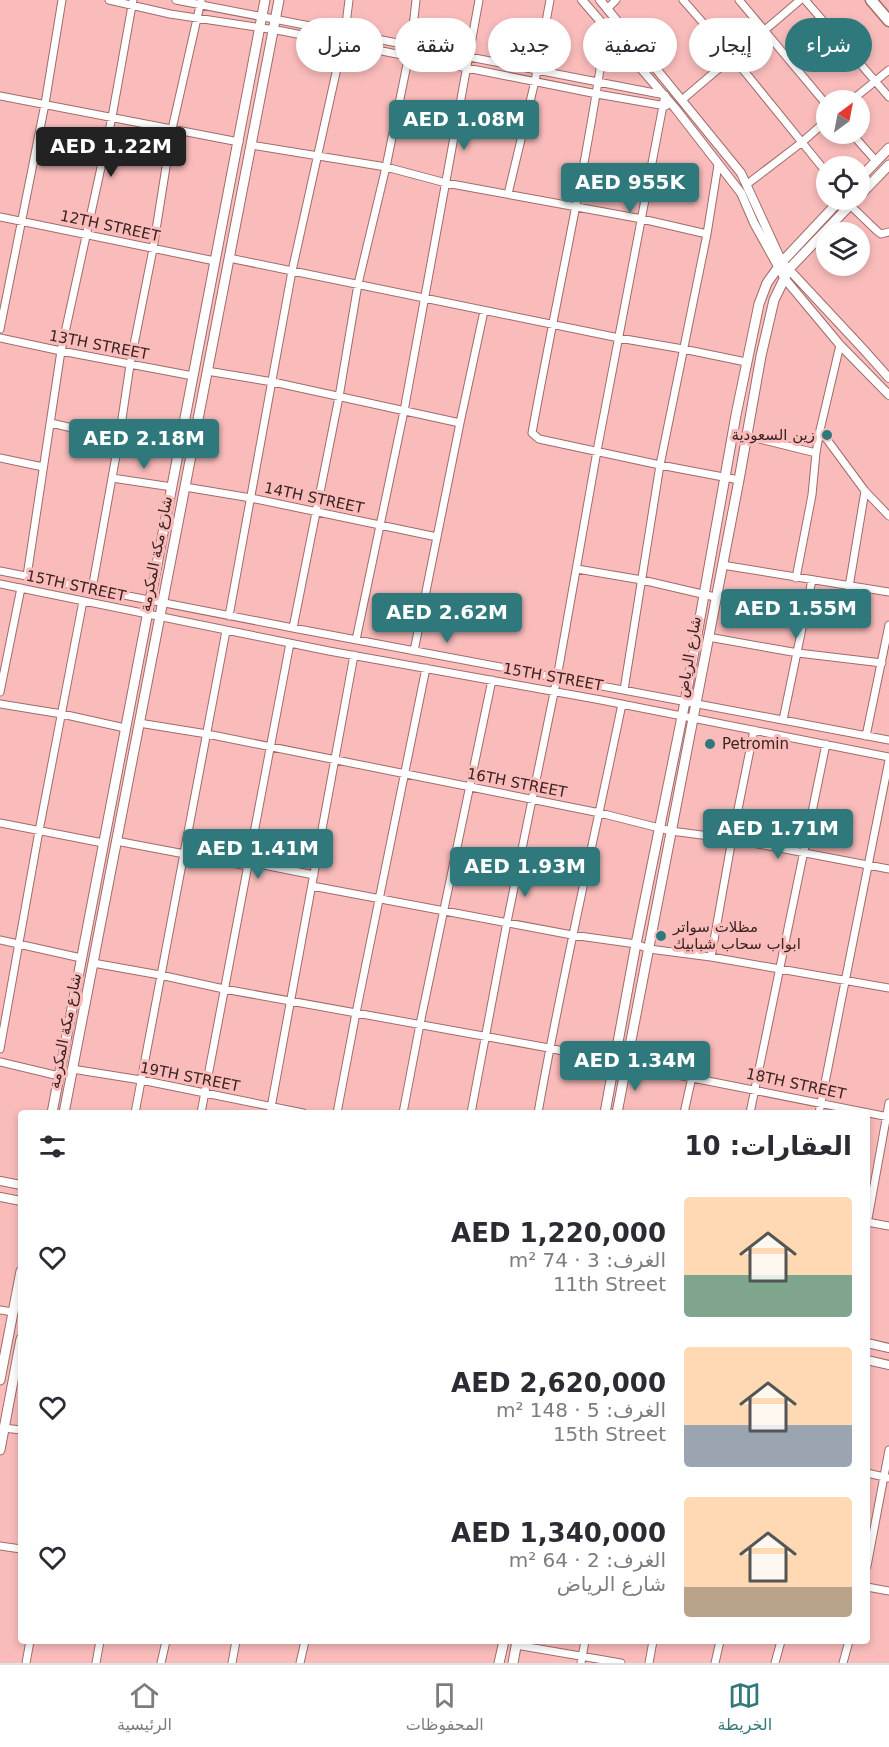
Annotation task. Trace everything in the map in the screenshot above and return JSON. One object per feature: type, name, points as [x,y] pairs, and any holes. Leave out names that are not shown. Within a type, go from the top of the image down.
[{"type":"main road","name":"شارع مكة المكرمة","points":[[52,1110],[265,0]]},
{"type":"main road","name":"شارع مكة المكرمة","points":[[65,1110],[279,0]]},
{"type":"main road","points":[[873,2],[889,21]]},
{"type":"main road","points":[[870,167],[889,148]]},
{"type":"main road","points":[[870,185],[889,165]]},
{"type":"main road","name":"شارع الرياض","points":[[606,1110],[636,944],[685,702],[746,362],[763,291],[831,210]]},
{"type":"main road","name":"شارع الرياض","points":[[783,266],[844,210]]},
{"type":"main road","name":"شارع الرياض","points":[[618,1110],[761,356],[774,300],[785,279],[783,266]]},
{"type":"main road","points":[[0,1380],[18,1286]]},
{"type":"main road","points":[[0,1450],[18,1355]]},
{"type":"main road","points":[[499,1663],[501,1644]]},
{"type":"main road","points":[[513,1663],[517,1644]]},
{"type":"street","points":[[0,329],[45,104],[62,0]]},
{"type":"street","points":[[109,0],[296,34]]},
{"type":"street","points":[[176,0],[201,2],[296,22]]},
{"type":"street","points":[[347,18],[349,0]]},
{"type":"street","points":[[414,18],[416,0]]},
{"type":"street","points":[[476,18],[479,0]]},
{"type":"street","points":[[547,18],[550,0]]},
{"type":"street","points":[[582,0],[597,18]]},
{"type":"street","points":[[600,0],[679,104],[718,165],[741,193],[754,224],[783,266],[889,378],[880,385]]},
{"type":"street","points":[[607,9],[616,0]]},
{"type":"street","points":[[683,0],[699,18]]},
{"type":"street","points":[[739,0],[754,18]]},
{"type":"street","points":[[773,24],[800,0]]},
{"type":"street","points":[[805,0],[889,97]]},
{"type":"street","points":[[92,589],[120,439],[130,365],[153,249],[172,129],[201,2]]},
{"type":"street","points":[[27,576],[62,351],[112,117],[132,3]]},
{"type":"street","points":[[773,41],[816,92]]},
{"type":"street","points":[[476,70],[663,105],[679,104],[714,72]]},
{"type":"street","points":[[865,90],[889,70]]},
{"type":"street","points":[[229,616],[292,271],[335,72]]},
{"type":"street","points":[[293,628],[339,397],[358,284],[406,72]]},
{"type":"street","points":[[356,640],[404,411],[466,72]]},
{"type":"street","points":[[508,194],[537,72]]},
{"type":"street","points":[[547,72],[665,95]]},
{"type":"street","points":[[600,72],[532,433],[539,439],[739,480]]},
{"type":"street","points":[[644,72],[665,95],[679,104],[741,173],[783,266]]},
{"type":"street","points":[[745,72],[816,160]]},
{"type":"street","points":[[472,1110],[557,678],[597,451],[665,95]]},
{"type":"street","points":[[0,96],[239,142]]},
{"type":"street","points":[[746,185],[816,130]]},
{"type":"street","points":[[861,144],[876,161]]},
{"type":"street","points":[[251,145],[386,167],[446,183],[642,219],[707,234]]},
{"type":"street","points":[[624,690],[660,465],[707,234],[718,165]]},
{"type":"street","points":[[860,210],[877,231],[881,234],[889,233]]},
{"type":"street","name":"12TH STREET","points":[[0,217],[215,261]]},
{"type":"street","points":[[229,258],[746,362]]},
{"type":"street","points":[[785,279],[840,345],[889,395]]},
{"type":"street","points":[[414,651],[484,311]]},
{"type":"street","name":"13TH STREET","points":[[0,338],[193,376]]},
{"type":"street","points":[[796,578],[812,495],[820,430],[840,345]]},
{"type":"street","points":[[207,371],[273,382],[460,423]]},
{"type":"street","points":[[51,423],[120,439]]},
{"type":"street","points":[[820,430],[865,491],[889,516]]},
{"type":"street","points":[[747,436],[816,453]]},
{"type":"street","points":[[0,458],[43,467]]},
{"type":"street","points":[[112,477],[172,487]]},
{"type":"street","name":"14TH STREET","points":[[185,487],[251,498],[437,537]]},
{"type":"street","points":[[849,586],[865,491]]},
{"type":"street","points":[[722,565],[889,592]]},
{"type":"street","points":[[577,569],[642,580],[716,597]]},
{"type":"street","name":"15TH STREET","points":[[0,571],[889,740]]},
{"type":"street","points":[[783,720],[812,580]]},
{"type":"street","name":"15TH STREET","points":[[0,584],[226,631],[622,704],[889,758]]},
{"type":"street","points":[[0,692],[21,588]]},
{"type":"street","points":[[0,1049],[83,601]]},
{"type":"street","points":[[866,736],[889,625]]},
{"type":"street","points":[[136,1110],[226,631]]},
{"type":"street","points":[[708,637],[798,653],[882,663]]},
{"type":"street","points":[[202,1110],[290,643]]},
{"type":"street","points":[[270,1110],[354,655]]},
{"type":"street","points":[[338,1110],[426,668]]},
{"type":"street","points":[[405,1110],[420,1024],[492,680]]},
{"type":"street","points":[[0,704],[62,714],[125,728]]},
{"type":"street","points":[[539,1110],[572,934],[622,704]]},
{"type":"street","name":"16TH STREET","points":[[139,723],[207,734],[600,813],[671,831],[732,839],[889,869]]},
{"type":"street","points":[[711,957],[754,730]]},
{"type":"street","points":[[750,1110],[826,744]]},
{"type":"street","points":[[819,1110],[889,758]]},
{"type":"street","points":[[0,823],[103,843]]},
{"type":"street","points":[[116,841],[314,875]]},
{"type":"street","points":[[312,886],[636,944],[649,949],[711,957],[889,988]]},
{"type":"street","points":[[0,940],[81,958]]},
{"type":"street","points":[[93,963],[614,1062]]},
{"type":"street","points":[[0,1062],[58,1076]]},
{"type":"street","name":"18TH STREET","points":[[627,1065],[854,1110]]},
{"type":"street","name":"19TH STREET","points":[[72,1069],[205,1093],[270,1110]]},
{"type":"street","points":[[685,1110],[692,1077]]},
{"type":"street","points":[[870,1208],[889,1103]]},
{"type":"street","name":"18TH STREET","points":[[870,1113],[888,1117]]},
{"type":"street","points":[[0,1181],[18,1184]]},
{"type":"street","points":[[0,1197],[18,1201]]},
{"type":"street","points":[[870,1223],[889,1226]]},
{"type":"street","points":[[0,1310],[13,1312]]},
{"type":"street","points":[[870,1345],[889,1348]]},
{"type":"street","points":[[870,1361],[889,1365]]},
{"type":"street","points":[[4,1428],[18,1430]]},
{"type":"street","points":[[870,1552],[886,1477],[889,1450]]},
{"type":"street","points":[[870,1474],[886,1477]]},
{"type":"street","points":[[0,1546],[18,1549]]},
{"type":"street","points":[[870,1588],[889,1591]]},
{"type":"street","points":[[26,1663],[29,1644]]},
{"type":"street","points":[[96,1663],[99,1644]]},
{"type":"street","points":[[161,1663],[165,1644]]},
{"type":"street","points":[[232,1663],[235,1644]]},
{"type":"street","points":[[300,1663],[304,1644]]},
{"type":"street","points":[[521,1644],[581,1660],[621,1663]]},
{"type":"street","points":[[581,1660],[584,1644]]},
{"type":"street","points":[[649,1663],[652,1644]]},
{"type":"street","points":[[715,1663],[719,1644]]},
{"type":"street","points":[[775,1663],[780,1644]]},
{"type":"street","points":[[843,1663],[848,1644]]},
{"type":"place","name":"زين السعودية","points":[[827,435]]},
{"type":"place","name":"Petromin","points":[[710,744]]},
{"type":"place","name":"مظلات سواتر ابواب سحاب شبابيك","points":[[661,936]]}]
